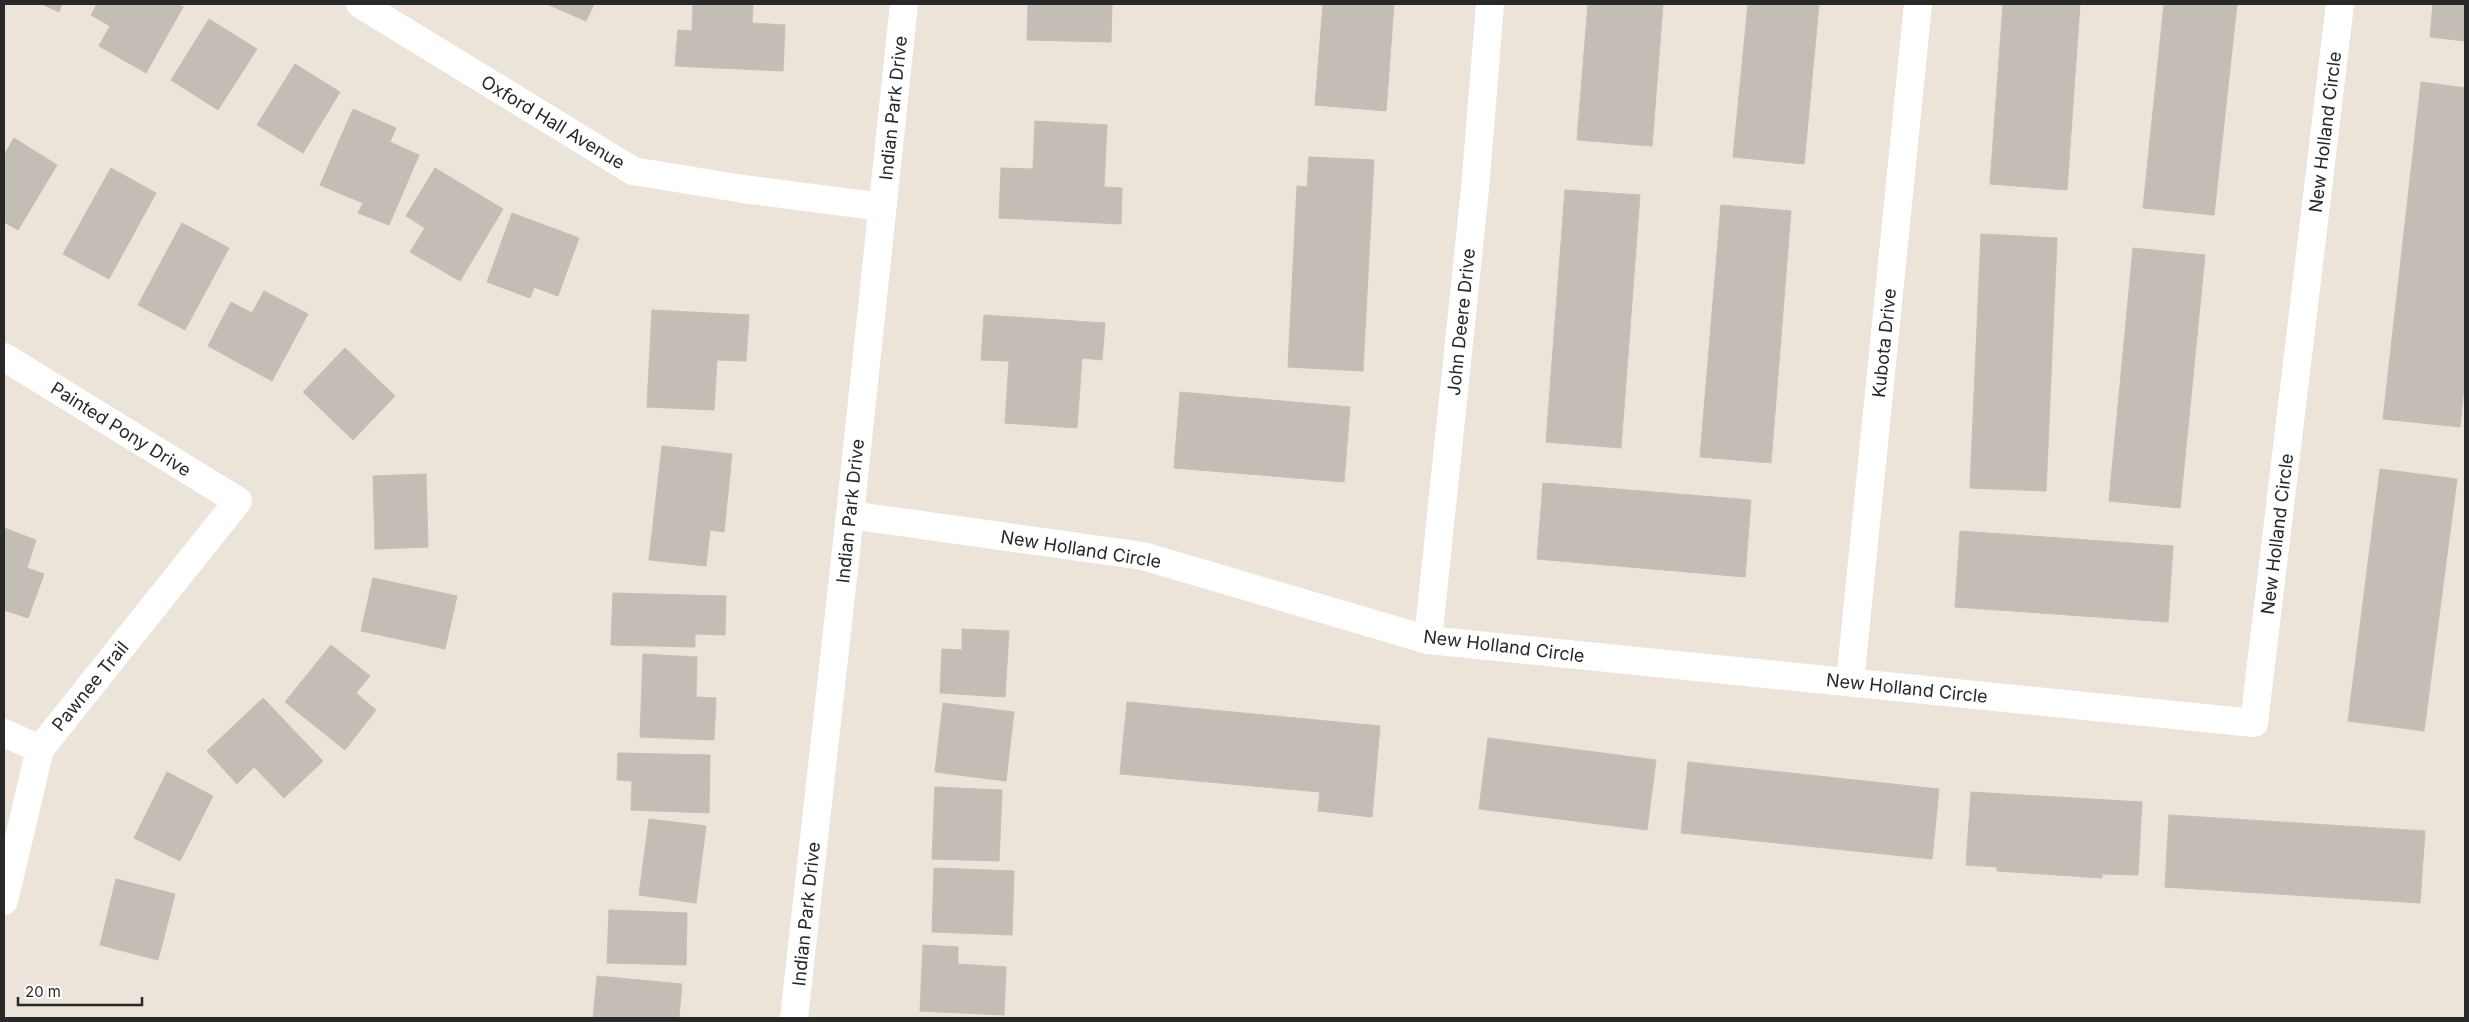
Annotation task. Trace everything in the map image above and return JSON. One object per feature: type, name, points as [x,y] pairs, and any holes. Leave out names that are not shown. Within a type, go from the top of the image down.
[{"type":"street","name":"Oxford Hall Avenue","points":[[360,4],[633,171],[743,189],[882,207]]},
{"type":"street","name":"Indian Park Drive","points":[[794,1018],[904,4]]},
{"type":"street","name":"John Deere Drive","points":[[1428,640],[1475,189],[1490,4]]},
{"type":"street","name":"Kubota Drive","points":[[1850,682],[1918,4]]},
{"type":"street","name":"New Holland Circle","points":[[850,515],[1143,556],[1428,640],[2254,724],[2340,4]]},
{"type":"street","name":"Painted Pony Drive","points":[[4,357],[238,501]]},
{"type":"street","name":"Pawnee Trail","points":[[4,901],[40,748],[238,501]]},
{"type":"street","points":[[4,733],[40,748]]},
{"type":"building","points":[[42,4],[62,4],[59,12]]},
{"type":"building","points":[[97,4],[177,4],[183,7],[146,73],[99,46],[110,26],[91,15]]},
{"type":"building","points":[[547,4],[594,4],[586,21]]},
{"type":"building","points":[[693,4],[753,4],[752,23],[785,25],[783,71],[675,66],[678,30],[692,31]]},
{"type":"building","points":[[1028,4],[1112,4],[1111,42],[1027,40]]},
{"type":"building","points":[[1323,4],[1394,4],[1386,111],[1315,105]]},
{"type":"building","points":[[1588,4],[1663,4],[1652,146],[1577,140]]},
{"type":"building","points":[[1748,4],[1819,4],[1804,164],[1733,157]]},
{"type":"building","points":[[2003,4],[2080,4],[2067,190],[1990,184]]},
{"type":"building","points":[[2164,4],[2237,4],[2214,215],[2143,208]]},
{"type":"building","points":[[2433,4],[2465,4],[2465,41],[2430,37]]},
{"type":"building","points":[[209,19],[257,49],[218,110],[171,80]]},
{"type":"building","points":[[295,64],[340,92],[303,153],[257,125]]},
{"type":"building","points":[[2421,82],[2465,88],[2465,377],[2460,427],[2383,419]]},
{"type":"building","points":[[353,109],[396,128],[390,142],[419,155],[389,225],[358,213],[363,203],[320,185]]},
{"type":"building","points":[[1035,121],[1107,125],[1104,187],[1122,188],[1121,224],[999,218],[1001,168],[1033,169]]},
{"type":"building","points":[[14,138],[57,165],[18,230],[4,222],[4,155]]},
{"type":"building","points":[[1309,157],[1374,160],[1363,371],[1288,367],[1297,186],[1307,187]]},
{"type":"building","points":[[111,168],[156,193],[109,279],[63,254]]},
{"type":"building","points":[[435,168],[503,209],[460,281],[410,252],[425,228],[406,216]]},
{"type":"building","points":[[1565,190],[1640,195],[1621,448],[1546,442]]},
{"type":"building","points":[[1721,205],[1791,211],[1771,463],[1700,457]]},
{"type":"building","points":[[512,213],[579,238],[558,296],[534,287],[530,298],[487,282]]},
{"type":"building","points":[[182,223],[229,248],[185,330],[138,305]]},
{"type":"building","points":[[1981,234],[2057,238],[2046,491],[1970,488]]},
{"type":"building","points":[[2133,248],[2205,255],[2180,508],[2109,501]]},
{"type":"building","points":[[264,291],[308,314],[272,381],[208,346],[231,302],[252,313]]},
{"type":"building","points":[[652,310],[749,315],[746,361],[717,360],[714,410],[647,407]]},
{"type":"building","points":[[984,315],[1105,323],[1102,360],[1082,358],[1077,428],[1005,423],[1009,361],[981,360]]},
{"type":"building","points":[[345,348],[395,396],[353,440],[303,392]]},
{"type":"building","points":[[1180,392],[1350,407],[1344,482],[1174,468]]},
{"type":"building","points":[[662,446],[732,454],[724,532],[710,530],[706,566],[649,560]]},
{"type":"building","points":[[2380,469],[2457,479],[2424,731],[2348,721]]},
{"type":"building","points":[[426,474],[428,547],[375,549],[373,476]]},
{"type":"building","points":[[1543,483],[1751,500],[1745,577],[1537,559]]},
{"type":"building","points":[[4,528],[36,540],[27,568],[44,574],[28,618],[4,610]]},
{"type":"building","points":[[1960,531],[2173,546],[2168,622],[1955,607]]},
{"type":"building","points":[[373,578],[457,596],[445,649],[361,631]]},
{"type":"building","points":[[613,593],[726,596],[725,635],[695,634],[695,647],[611,645]]},
{"type":"building","points":[[962,629],[1009,631],[1005,697],[940,693],[942,649],[962,650]]},
{"type":"building","points":[[331,645],[370,676],[356,693],[376,710],[345,750],[285,702]]},
{"type":"building","points":[[643,654],[697,657],[696,697],[716,698],[714,740],[640,737]]},
{"type":"building","points":[[263,698],[323,761],[284,798],[254,767],[237,784],[207,751]]},
{"type":"building","points":[[1127,702],[1380,726],[1372,817],[1318,811],[1320,792],[1120,774]]},
{"type":"building","points":[[943,703],[1014,712],[1006,781],[935,772]]},
{"type":"building","points":[[1488,738],[1656,760],[1647,830],[1479,809]]},
{"type":"building","points":[[618,753],[710,755],[709,813],[631,810],[632,781],[617,780]]},
{"type":"building","points":[[1688,762],[1939,789],[1932,859],[1681,833]]},
{"type":"building","points":[[167,772],[213,796],[180,861],[134,838]]},
{"type":"building","points":[[935,787],[1002,790],[999,861],[932,859]]},
{"type":"building","points":[[1971,792],[2142,802],[2138,875],[2102,874],[2102,878],[1997,871],[1997,867],[1966,865]]},
{"type":"building","points":[[2169,815],[2425,831],[2420,903],[2165,887]]},
{"type":"building","points":[[649,819],[706,826],[696,903],[639,895]]},
{"type":"building","points":[[934,868],[1014,871],[1012,935],[932,932]]},
{"type":"building","points":[[116,879],[175,894],[158,960],[100,945]]},
{"type":"building","points":[[609,910],[687,913],[686,965],[607,963]]},
{"type":"building","points":[[923,945],[958,947],[958,964],[1006,967],[1004,1015],[920,1011]]},
{"type":"building","points":[[597,976],[682,984],[679,1018],[593,1018]]}]
